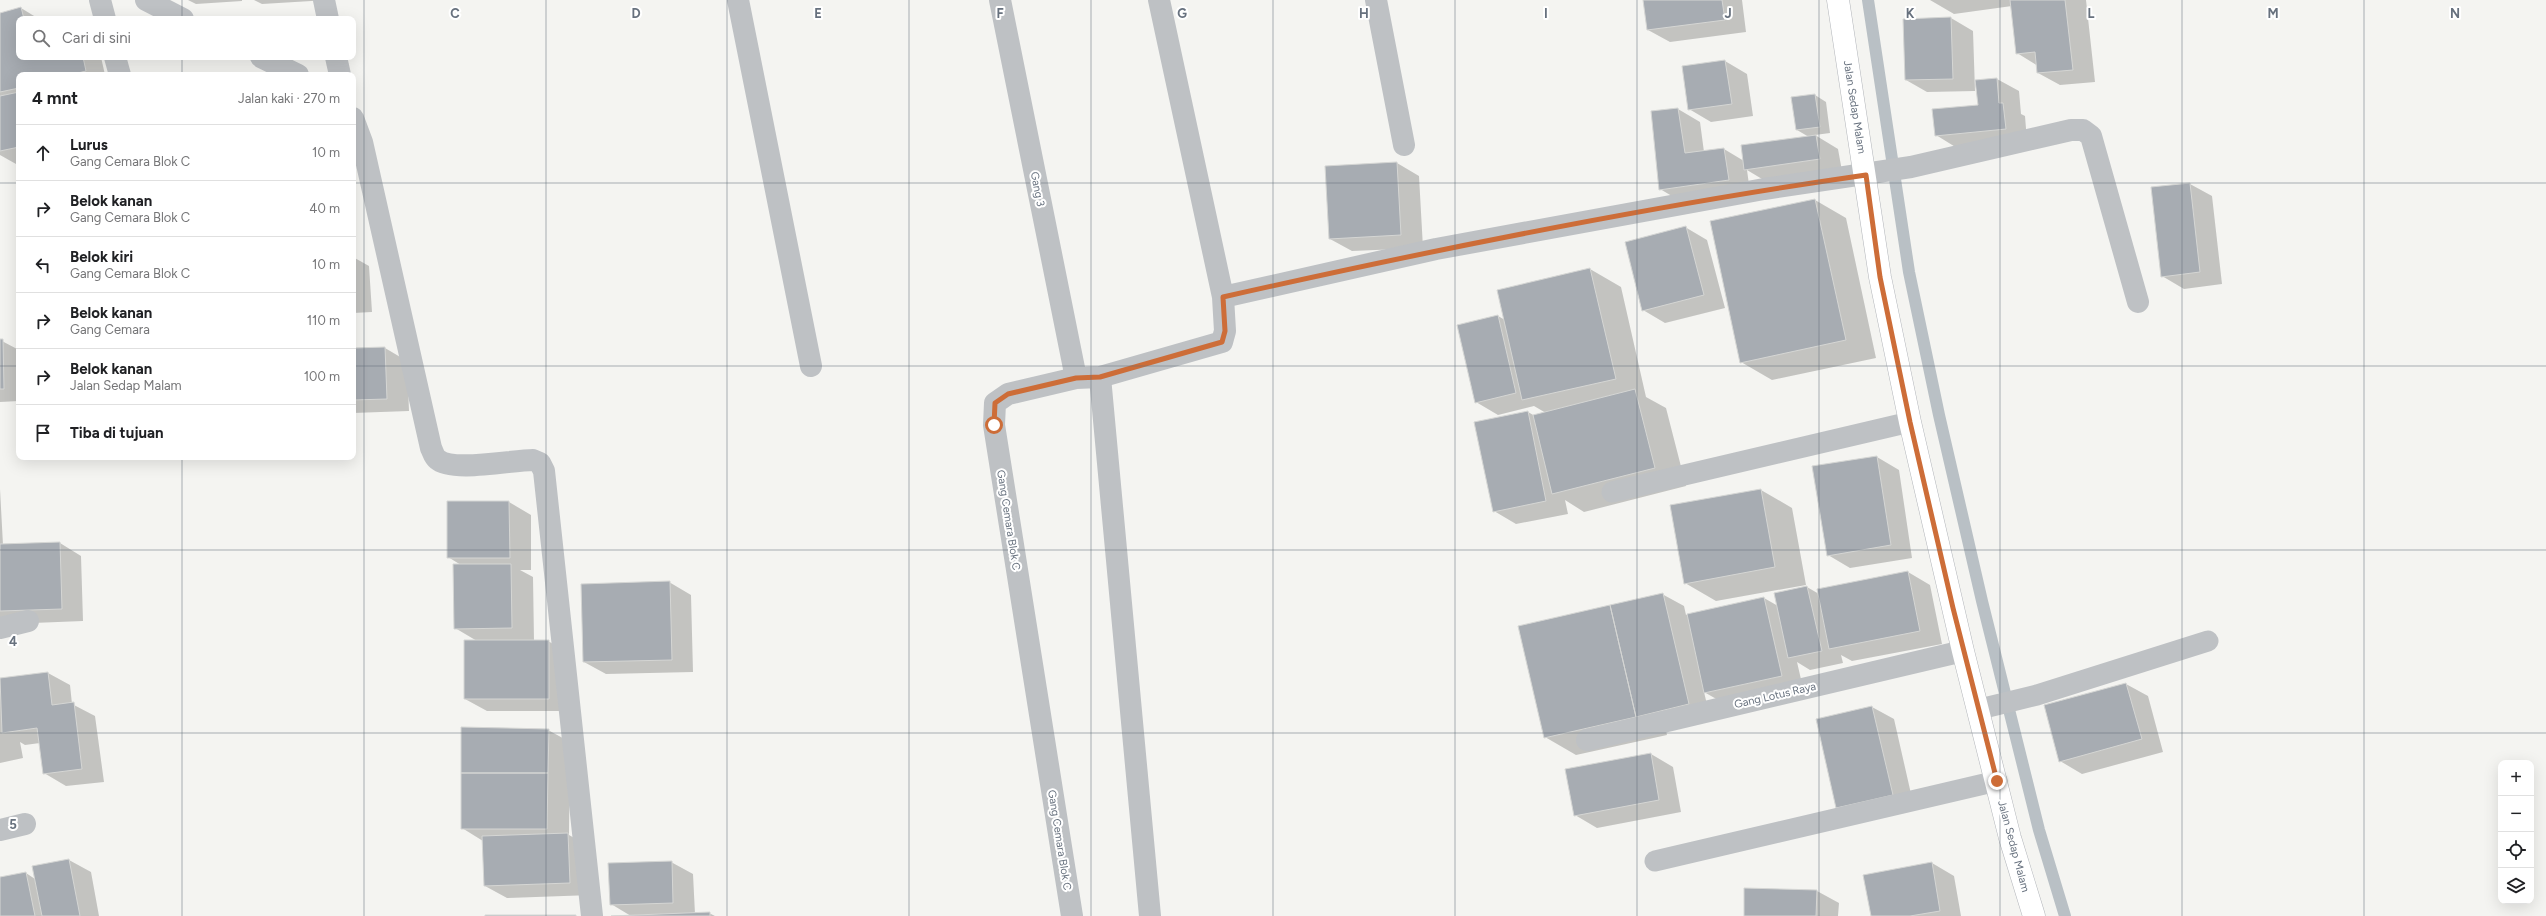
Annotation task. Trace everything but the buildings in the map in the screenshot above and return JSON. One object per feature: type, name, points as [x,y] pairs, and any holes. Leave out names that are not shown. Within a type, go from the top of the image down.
[{"type":"street","points":[[100,0],[104,16]]},
{"type":"street","points":[[146,0],[177,16]]},
{"type":"street","points":[[324,0],[327,16]]},
{"type":"street","points":[[738,0],[811,366]]},
{"type":"street","name":"Gang 3","points":[[1000,0],[1076,378]]},
{"type":"street","points":[[1159,0],[1223,297],[1436,249],[1756,191],[1911,167],[2071,130],[2083,130],[2092,136],[2138,302]]},
{"type":"street","points":[[1376,0],[1404,145]]},
{"type":"street","name":"Jalan Sedap Malam","points":[[1838,0],[1876,173],[1880,277],[1910,422],[1963,650],[1980,709],[2010,838],[2034,916]]},
{"type":"street","points":[[116,60],[119,72]]},
{"type":"street","points":[[267,60],[292,72]]},
{"type":"street","points":[[337,60],[339,72]]},
{"type":"street","points":[[356,126],[362,142],[431,448],[436,459],[444,463],[463,465],[533,460],[540,463],[544,471],[592,916]]},
{"type":"street","name":"Gang Cemara Blok C","points":[[1072,916],[994,425],[995,403],[1008,394],[1076,378],[1100,377],[1222,342],[1225,331],[1223,297]]},
{"type":"street","points":[[1100,377],[1150,916]]},
{"type":"street","points":[[0,628],[28,621]]},
{"type":"street","name":"Gang Lotus Raya","points":[[1587,740],[1963,650]]},
{"type":"street","points":[[0,830],[25,824]]},
{"type":"lane","points":[[1612,492],[1910,422]]},
{"type":"lane","points":[[1980,709],[2037,695],[2208,641]]},
{"type":"lane","points":[[1656,861],[1997,781]]},
{"type":"waterway","points":[[1868,0],[1909,272],[1939,415],[1982,601],[2039,830],[2065,916]]},
{"type":"route","points":[[994,425],[995,403],[1008,394],[1076,378],[1100,377],[1194,352],[1222,342],[1225,331],[1223,297],[1436,249],[1764,189],[1866,175],[1880,277],[1910,422],[1963,650],[1980,709],[1997,781]]}]
